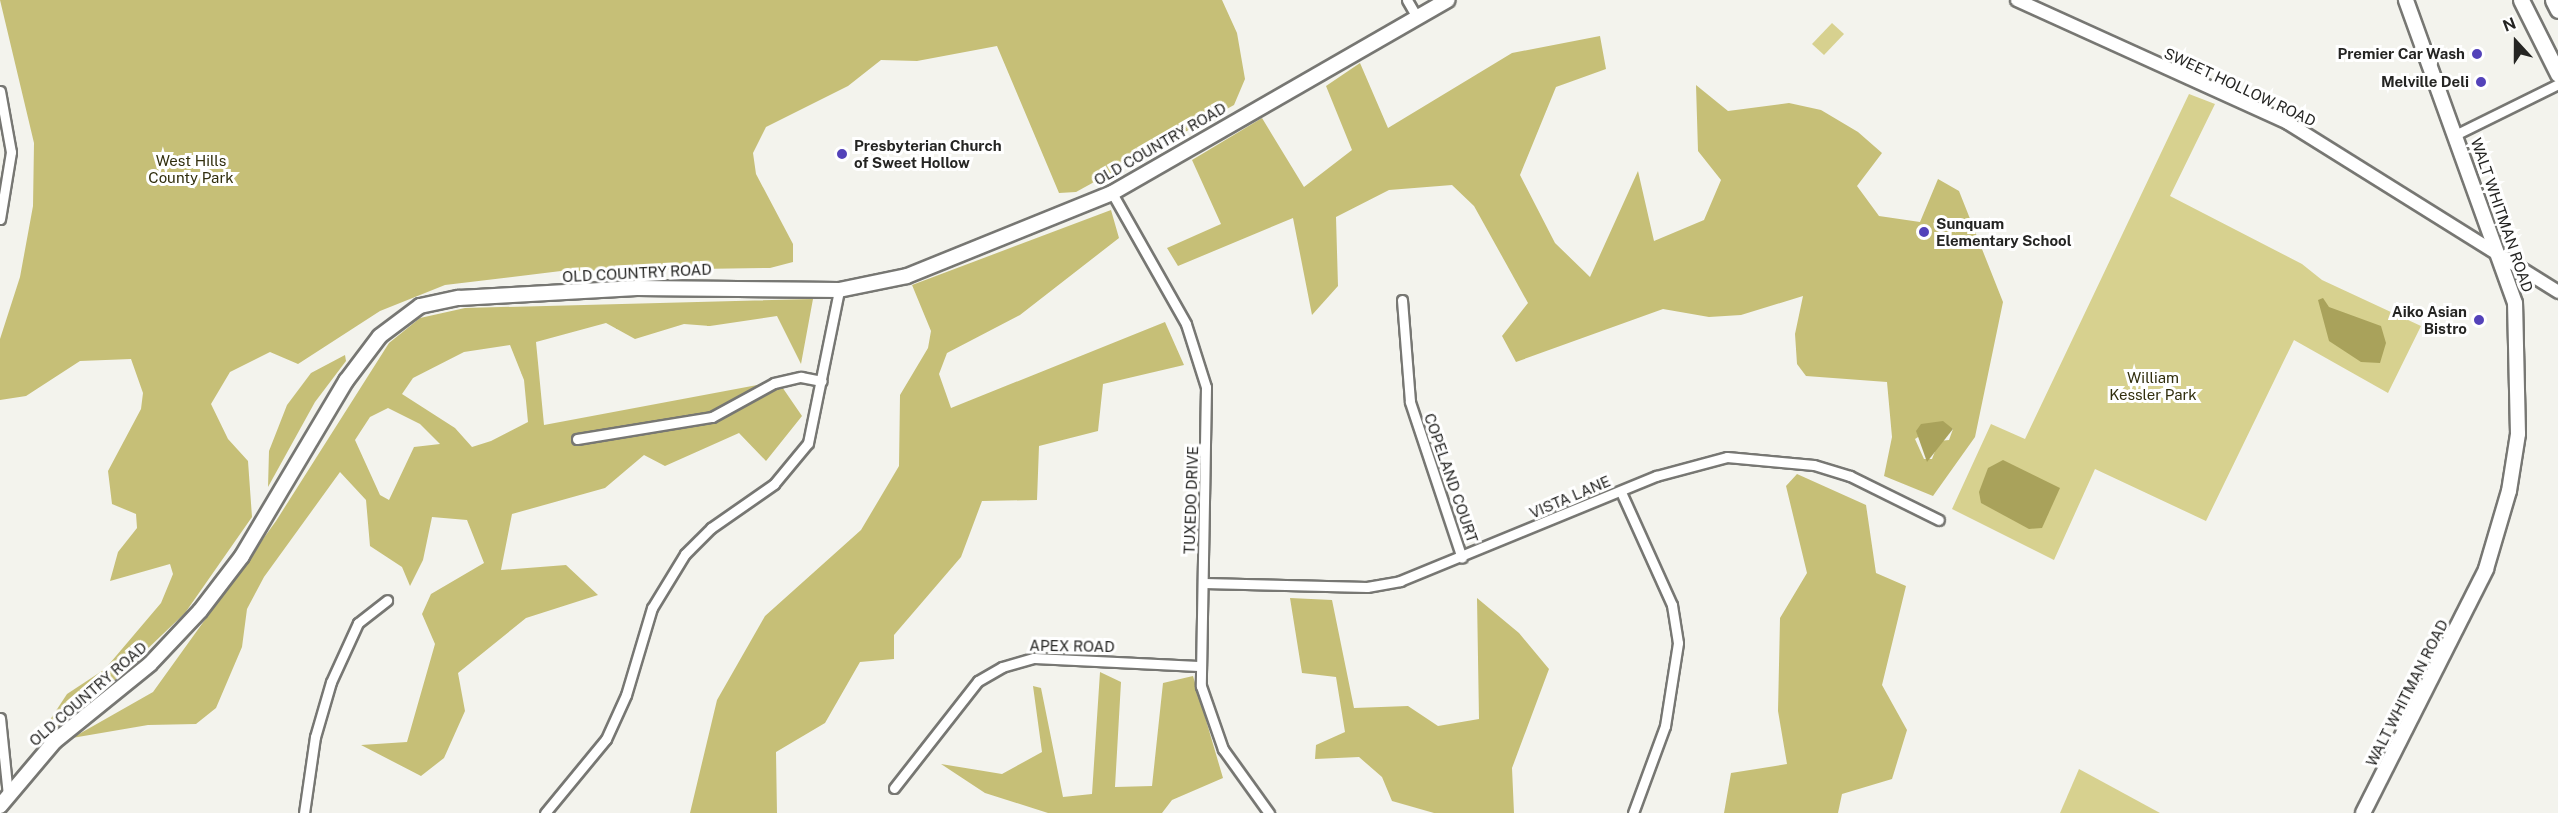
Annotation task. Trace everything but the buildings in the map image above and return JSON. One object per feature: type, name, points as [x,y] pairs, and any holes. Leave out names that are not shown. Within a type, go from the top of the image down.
[{"type":"main road","name":"OLD COUNTRY ROAD","points":[[4,801],[55,741],[150,664],[200,611],[242,556],[321,417],[396,320],[420,306],[459,298],[746,285],[839,290],[926,269],[1112,193],[1447,0]]},
{"type":"main road","name":"WALT WHITMAN ROAD","points":[[2363,813],[2471,603],[2509,491],[2520,366],[2515,303],[2502,258],[2406,0]]},
{"type":"main road","points":[[2521,0],[2558,74]]},
{"type":"main road","points":[[2553,0],[2558,10]]},
{"type":"street","points":[[1407,0],[1417,17]]},
{"type":"street","name":"SWEET HOLLOW ROAD","points":[[2017,0],[2288,123],[2558,292]]},
{"type":"street","points":[[2457,134],[2558,84]]},
{"type":"street","points":[[0,91],[11,152],[0,219]]},
{"type":"street","name":"TUXEDO DRIVE","points":[[1112,193],[1186,324],[1206,387],[1204,583],[1199,666],[1223,749],[1269,813]]},
{"type":"street","points":[[545,813],[606,739],[626,695],[652,608],[669,578],[711,528],[788,471],[808,443],[839,290]]},
{"type":"street","name":"COPELAND COURT","points":[[1402,300],[1410,402],[1462,558]]},
{"type":"street","points":[[577,439],[712,417],[774,383],[801,377],[822,381]]},
{"type":"street","name":"VISTA LANE","points":[[1204,583],[1367,587],[1462,558],[1690,464],[1768,458],[1850,476],[1939,520]]},
{"type":"street","points":[[1621,492],[1672,606],[1678,643],[1665,726],[1634,813]]},
{"type":"street","points":[[304,813],[315,737],[331,682],[358,623],[387,600]]},
{"type":"street","name":"APEX ROAD","points":[[894,788],[915,754],[944,730],[978,681],[1002,667],[1034,658],[1199,666]]},
{"type":"street","points":[[0,718],[4,801]]},
{"type":"green space","name":"West Hills County Park","points":[[0,0],[1222,0],[1237,33],[1245,79],[1234,105],[1076,192],[1059,193],[997,46],[917,61],[881,60],[848,86],[766,127],[753,153],[756,174],[793,244],[793,262],[770,268],[561,271],[445,285],[380,311],[298,364],[270,352],[230,372],[211,404],[228,439],[248,461],[252,517],[185,613],[55,737],[46,726],[67,694],[105,669],[161,603],[173,574],[170,564],[110,581],[118,552],[137,528],[136,514],[112,504],[108,471],[141,409],[143,393],[131,359],[80,361],[26,396],[0,400],[0,339],[20,277],[33,206],[34,143]]},
{"type":"green space","points":[[1832,23],[1844,34],[1824,55],[1812,44]]},
{"type":"green space","points":[[1600,36],[1606,69],[1556,87],[1520,175],[1555,243],[1590,277],[1638,171],[1654,241],[1704,220],[1721,180],[1698,151],[1696,85],[1728,111],[1789,103],[1821,110],[1858,132],[1882,153],[1857,186],[1879,216],[1920,222],[1938,179],[1959,191],[2003,302],[1975,437],[1933,496],[1884,476],[1892,437],[1887,382],[1806,376],[1797,364],[1795,334],[1803,296],[1741,315],[1709,317],[1663,309],[1516,362],[1502,336],[1528,303],[1474,206],[1452,185],[1389,190],[1336,217],[1338,286],[1312,315],[1293,218],[1178,266],[1167,248],[1221,224],[1192,160],[1262,118],[1304,187],[1352,150],[1326,86],[1360,63],[1388,128],[1512,53]],"holes":[[[1939,424],[1953,429],[1949,440],[1939,441],[1932,459],[1924,459],[1915,439]]]},
{"type":"green space","name":"William Kessler Park","points":[[2189,94],[2215,104],[2170,196],[2302,264],[2322,280],[2421,326],[2388,393],[2294,340],[2206,521],[2095,469],[2054,560],[1952,509],[1991,424],[2025,439]]},
{"type":"green space","points":[[1111,210],[1119,238],[1020,315],[947,353],[939,374],[951,408],[1165,322],[1184,365],[1103,384],[1098,431],[1039,446],[1037,500],[982,501],[961,557],[894,635],[894,659],[860,662],[825,723],[776,752],[777,813],[690,813],[717,700],[765,616],[861,530],[899,466],[900,395],[928,348],[931,331],[912,285]]},
{"type":"green space","points":[[813,299],[801,364],[777,316],[710,326],[684,324],[635,339],[606,323],[536,342],[544,425],[778,381],[802,416],[766,461],[739,433],[665,466],[644,455],[605,488],[512,514],[501,570],[566,565],[598,595],[526,618],[458,673],[465,711],[444,758],[421,776],[361,745],[407,742],[435,644],[422,614],[431,594],[484,563],[467,520],[432,517],[423,560],[410,586],[402,567],[370,546],[366,500],[340,472],[264,577],[247,609],[242,647],[216,708],[196,724],[148,725],[72,738],[153,692],[276,521],[389,343],[420,318],[465,308]],"holes":[[[510,345],[524,380],[528,422],[491,441],[472,447],[455,428],[402,394],[413,378],[464,352]],[[388,408],[420,424],[440,444],[414,447],[389,500],[380,495],[355,440],[370,417]]]},
{"type":"green space","points":[[345,355],[346,361],[315,402],[268,487],[269,451],[287,405],[311,373]]},
{"type":"green space","points":[[1797,474],[1866,505],[1876,573],[1906,586],[1882,685],[1907,730],[1892,779],[1842,794],[1838,813],[1724,813],[1731,773],[1787,764],[1778,711],[1780,618],[1807,573],[1786,486]]},
{"type":"green space","points":[[1290,598],[1332,600],[1354,708],[1408,706],[1438,726],[1479,719],[1477,598],[1519,633],[1549,669],[1512,768],[1514,813],[1434,813],[1392,801],[1382,777],[1359,757],[1315,759],[1316,745],[1345,732],[1336,677],[1302,673]]},
{"type":"green space","points":[[1100,672],[1121,682],[1115,787],[1152,786],[1163,683],[1193,676],[1223,778],[1172,800],[1162,813],[1048,813],[985,793],[941,764],[1002,774],[1042,752],[1033,686],[1041,688],[1063,797],[1092,794]]},
{"type":"green space","points":[[2079,769],[2160,813],[2060,813]]},
{"type":"shaded area","points":[[2323,298],[2329,307],[2381,326],[2386,343],[2380,363],[2361,362],[2329,341],[2318,300]]},
{"type":"shaded area","points":[[1943,421],[1953,429],[1927,462],[1916,431],[1921,424]]},
{"type":"shaded area","points":[[2003,460],[2060,488],[2042,528],[2029,529],[1981,503],[1979,492],[1988,468]]},
{"type":"place","name":"Premier Car Wash","points":[[2477,54]]},
{"type":"place","name":"Melville Deli","points":[[2481,82]]},
{"type":"place","name":"Presbyterian Church of Sweet Hollow","points":[[842,154]]},
{"type":"place","name":"Sunquam Elementary School","points":[[1924,232]]},
{"type":"place","name":"Aiko Asian Bistro","points":[[2479,320]]}]
